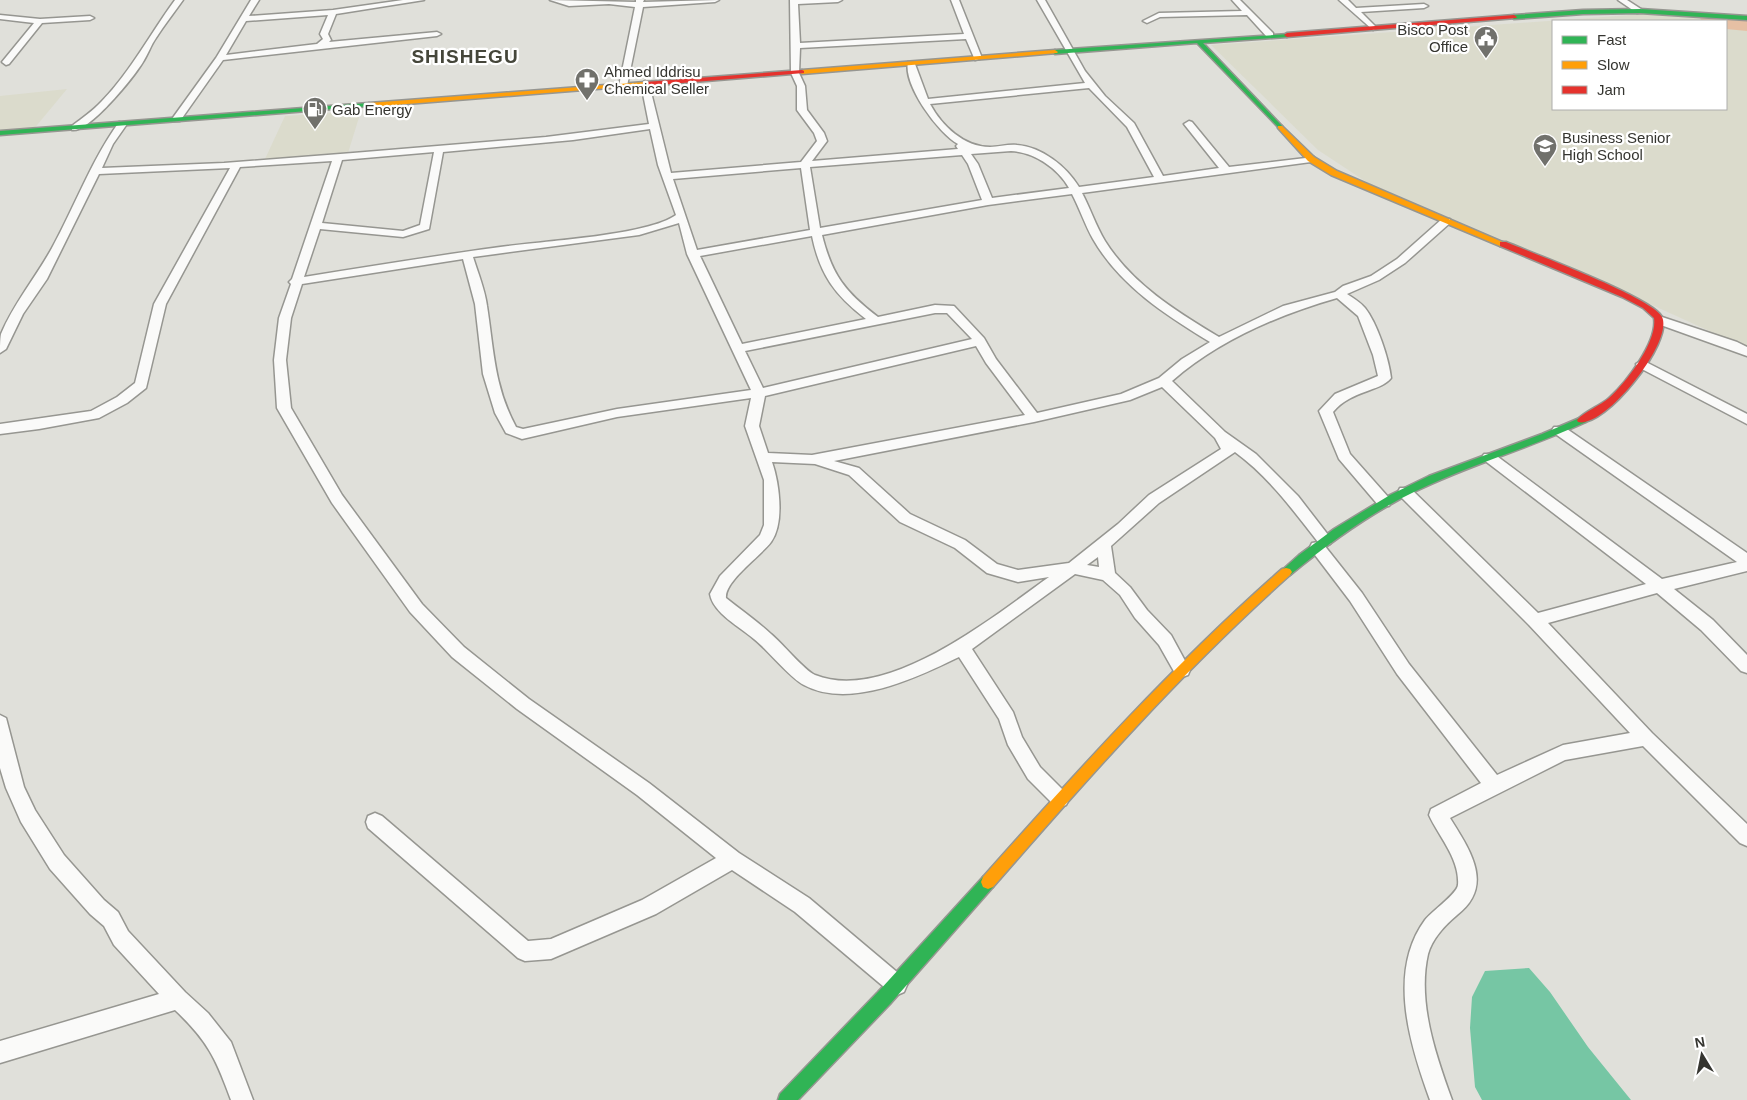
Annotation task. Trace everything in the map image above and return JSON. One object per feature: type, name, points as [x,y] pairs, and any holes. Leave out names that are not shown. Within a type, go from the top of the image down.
[{"type":"main road","points":[[0,133],[1590,12],[1640,11],[1747,18]]},
{"type":"main road","points":[[786,1100],[897,985],[1060,799],[1182,670],[1245,609],[1321,544],[1384,502],[1559,430],[1595,412],[1629,385],[1658,337],[1662,321],[1650,309],[1625,295],[1358,185],[1311,159],[1199,42]]},
{"type":"street","points":[[76,128],[104,105],[116,91],[139,62],[150,40],[179,0]]},
{"type":"street","points":[[177,119],[220,58],[254,0]]},
{"type":"street","points":[[244,19],[333,12],[420,0]]},
{"type":"street","points":[[554,0],[569,4],[715,0]]},
{"type":"street","points":[[838,0],[794,1],[795,73],[801,86],[802,110],[819,133],[822,141],[805,164],[816,232],[831,277],[854,304],[876,321]]},
{"type":"street","points":[[955,0],[978,58]]},
{"type":"street","points":[[1042,0],[1069,51],[1091,85],[1134,130],[1142,150],[1160,179]]},
{"type":"street","points":[[1236,0],[1270,36]]},
{"type":"street","points":[[1343,0],[1356,10],[1373,28]]},
{"type":"street","points":[[1622,0],[1640,11]]},
{"type":"street","points":[[623,86],[640,2]]},
{"type":"street","points":[[1356,10],[1424,6]]},
{"type":"street","points":[[320,46],[327,40],[324,34],[333,12]]},
{"type":"street","points":[[1147,21],[1159,15],[1248,13]]},
{"type":"street","points":[[0,17],[40,21],[90,18]]},
{"type":"street","points":[[2,61],[16,50],[40,21]]},
{"type":"street","points":[[220,58],[437,34]]},
{"type":"street","points":[[796,46],[969,36]]},
{"type":"street","points":[[911,64],[918,91],[941,128],[956,139],[988,150]]},
{"type":"street","points":[[645,84],[663,166],[674,200],[682,216],[693,254],[759,393],[752,426],[771,480],[773,507],[771,525],[766,538],[721,587],[718,594],[723,606],[766,638],[809,680],[838,687],[853,687],[913,672],[962,648],[1073,568],[1154,499],[1229,451]]},
{"type":"street","points":[[926,102],[1091,85]]},
{"type":"street","points":[[0,349],[16,314],[41,279],[69,227],[95,171],[122,124]]},
{"type":"street","points":[[1189,124],[1226,170]]},
{"type":"street","points":[[95,171],[236,166],[550,141],[654,126]]},
{"type":"street","points":[[956,139],[966,153],[988,202]]},
{"type":"street","points":[[667,176],[1025,148],[1033,151],[1063,172],[1100,241],[1120,268],[1152,298],[1184,321],[1219,342]]},
{"type":"street","points":[[314,225],[403,234],[425,227],[439,149]]},
{"type":"street","points":[[338,158],[284,318],[280,360],[284,408],[337,499],[416,608],[458,652],[523,704],[643,789],[732,859],[802,905],[897,985]]},
{"type":"street","points":[[693,254],[988,202],[1075,192],[1311,159]]},
{"type":"street","points":[[0,429],[39,425],[94,415],[122,400],[141,385],[160,304],[236,166]]},
{"type":"street","points":[[295,282],[467,255],[645,231],[671,224],[682,216]]},
{"type":"street","points":[[812,460],[1034,418],[1125,396],[1164,381],[1186,362],[1219,342],[1288,309],[1340,294],[1348,288],[1388,271],[1446,221]]},
{"type":"street","points":[[467,255],[481,304],[489,374],[502,413],[511,430],[522,434],[618,413],[759,393],[980,341]]},
{"type":"street","points":[[1340,294],[1362,312],[1386,370],[1385,378],[1376,384],[1350,390],[1332,402],[1326,411],[1344,456],[1384,502]]},
{"type":"street","points":[[738,349],[935,309],[950,309],[980,341],[990,360],[1034,418]]},
{"type":"street","points":[[1662,321],[1733,345],[1747,352]]},
{"type":"street","points":[[1642,364],[1747,420]]},
{"type":"street","points":[[1164,381],[1220,435],[1250,457],[1293,500],[1403,669],[1494,786]]},
{"type":"street","points":[[1559,430],[1747,561]]},
{"type":"street","points":[[1220,435],[1229,451],[1250,457]]},
{"type":"street","points":[[762,457],[812,460],[839,465],[854,471],[905,518],[960,544],[992,569],[1018,576],[1073,568],[1108,575],[1125,591],[1141,614],[1165,640],[1182,670]]},
{"type":"street","points":[[1489,458],[1660,586],[1707,626],[1747,666]]},
{"type":"street","points":[[1405,492],[1535,620],[1646,738],[1747,837]]},
{"type":"street","points":[[1102,544],[1108,575]]},
{"type":"street","points":[[1535,620],[1660,586],[1747,565]]},
{"type":"street","points":[[962,648],[1007,717],[1014,740],[1034,773],[1060,799]]},
{"type":"street","points":[[0,723],[4,751],[15,788],[28,816],[52,854],[97,907],[111,919],[121,938],[178,999],[201,1020],[223,1050],[242,1100]]},
{"type":"street","points":[[1440,1100],[1423,1044],[1416,976],[1418,954],[1424,940],[1440,918],[1467,894],[1468,883],[1465,865],[1438,815],[1494,786],[1563,754],[1646,738]]},
{"type":"street","points":[[375,822],[525,951],[551,948],[649,907],[732,859]]},
{"type":"street","points":[[0,1052],[178,999]]},
{"type":"shaded area","name":"Business Senior High School","points":[[1645,14],[1747,21],[1747,348],[1599,281],[1368,183],[1318,150],[1211,45],[1552,21],[1552,110],[1727,110],[1727,20],[1561,20]]},
{"type":"shaded area","points":[[1700,18],[1747,21],[1747,31],[1727,29],[1727,20],[1701,20]]},
{"type":"shaded area","points":[[67,89],[33,130],[0,132],[0,96]]},
{"type":"shaded area","points":[[361,111],[348,153],[265,159],[285,116]]},
{"type":"shaded area","points":[[1529,968],[1550,992],[1588,1047],[1631,1100],[1482,1100],[1475,1087],[1470,1028],[1472,997],[1485,971]]},
{"type":"traffic: fast","points":[[1514,17],[1583,12],[1640,11],[1747,18]]},
{"type":"traffic: fast","points":[[1055,52],[1287,35]]},
{"type":"traffic: fast","points":[[1199,42],[1280,127]]},
{"type":"traffic: fast","points":[[0,133],[369,105]]},
{"type":"traffic: fast","points":[[1286,572],[1356,520],[1413,488],[1470,464],[1564,429],[1582,420]]},
{"type":"traffic: fast","points":[[786,1100],[884,998],[988,882]]},
{"type":"traffic: slow","points":[[802,72],[1055,52]]},
{"type":"traffic: slow","points":[[369,105],[645,84]]},
{"type":"traffic: slow","points":[[1280,127],[1311,159],[1334,173],[1503,244]]},
{"type":"traffic: slow","points":[[988,882],[1131,722],[1207,645],[1286,572]]},
{"type":"traffic: jam","points":[[1287,35],[1514,17]]},
{"type":"traffic: jam","points":[[645,84],[802,72]]},
{"type":"traffic: jam","points":[[1503,244],[1625,295],[1646,306],[1658,317],[1659,327],[1655,340],[1628,384],[1605,407],[1582,420]]},
{"type":"place","name":"Bisco Post Office","points":[[1486,59]]},
{"type":"place","name":"Ahmed Iddrisu Chemical Seller","points":[[587,101]]},
{"type":"place","name":"Gab Energy","points":[[315,130]]},
{"type":"place","name":"Business Senior High School","points":[[1545,167]]},
{"type":"district","name":"SHISHEGU","points":[[465,56]]}]
